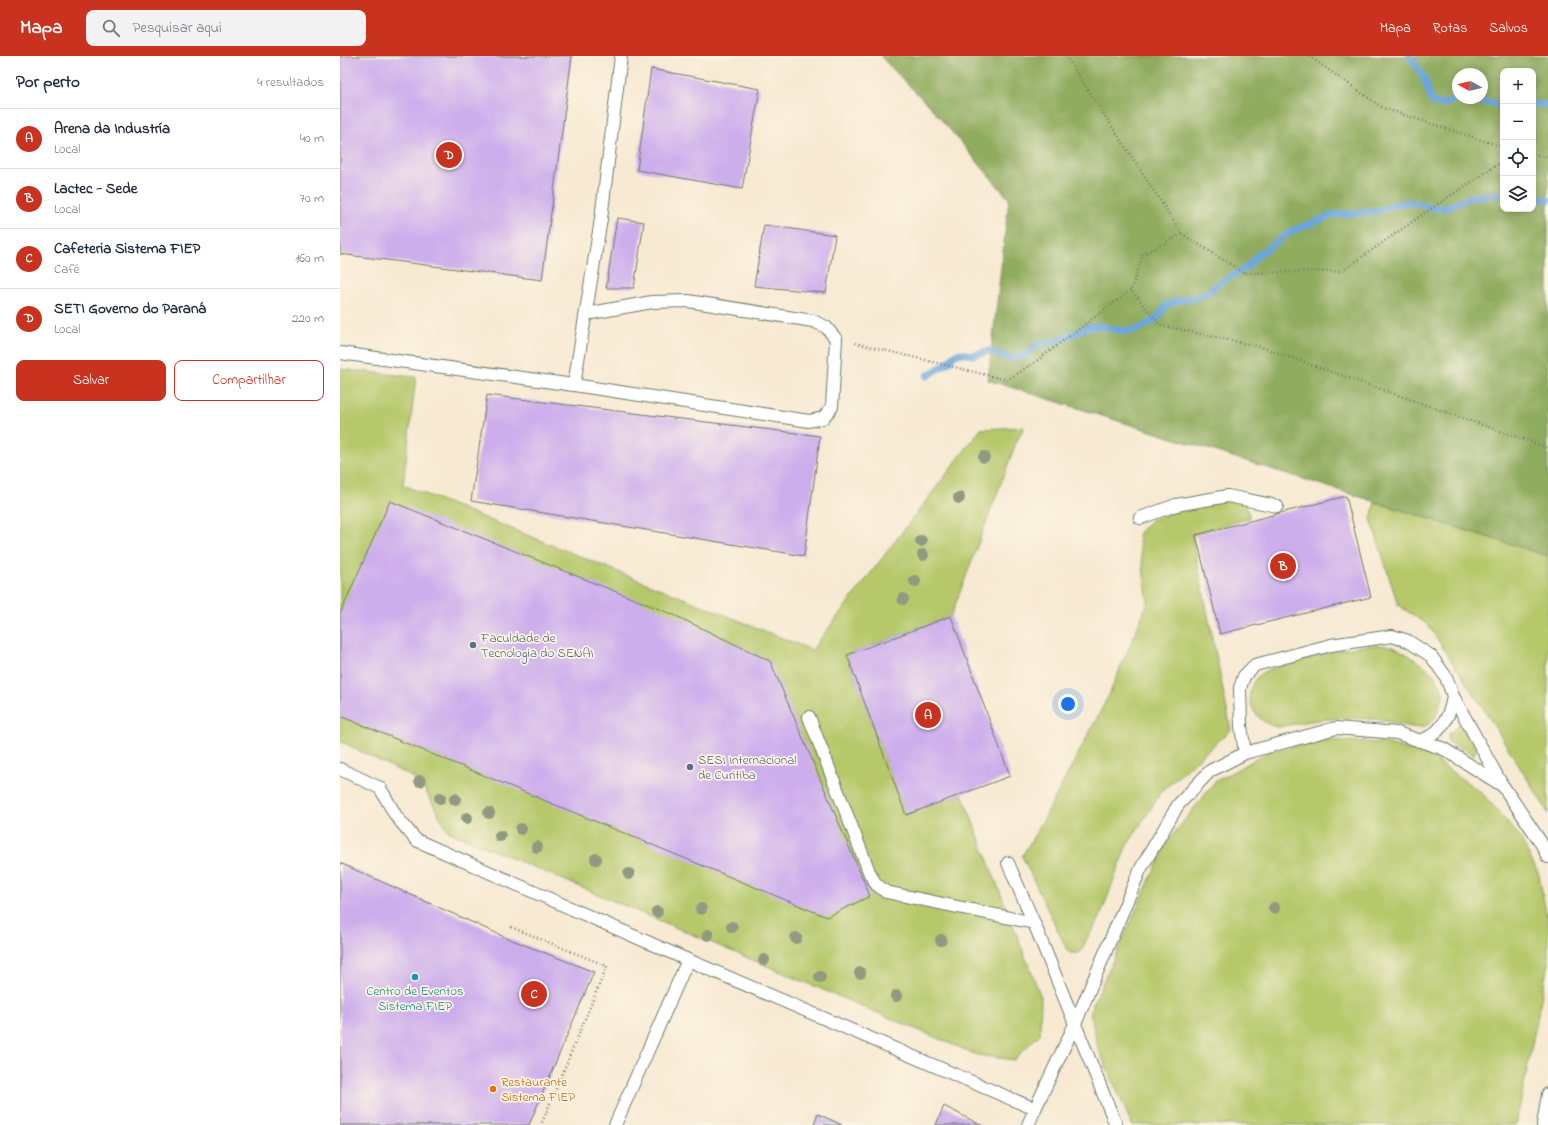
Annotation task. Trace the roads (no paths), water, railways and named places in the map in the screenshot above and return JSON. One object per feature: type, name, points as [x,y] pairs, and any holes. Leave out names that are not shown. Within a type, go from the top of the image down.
[{"type":"lane","points":[[574,384],[601,219],[622,56]]},
{"type":"lane","points":[[340,353],[574,384],[809,421],[823,418],[832,407],[836,339],[826,327],[813,321],[688,301],[652,302],[586,314]]},
{"type":"lane","points":[[1140,518],[1176,505],[1228,496],[1277,506]]},
{"type":"lane","points":[[1245,753],[1241,726],[1240,688],[1244,676],[1255,664],[1331,646],[1392,636],[1408,641],[1431,656],[1446,677],[1452,696],[1503,786],[1540,841],[1548,857]]},
{"type":"lane","points":[[1419,741],[1428,739],[1442,726],[1451,708],[1452,696]]},
{"type":"lane","points":[[808,718],[870,874],[876,884],[886,892],[1034,923]]},
{"type":"lane","points":[[1028,1125],[1075,1024],[1140,870],[1178,805],[1210,771],[1245,753],[1336,728],[1397,733],[1444,749],[1503,786]]},
{"type":"lane","points":[[340,770],[380,788],[396,816],[416,840],[688,960],[1035,1109]]},
{"type":"lane","points":[[1008,863],[1116,1125]]},
{"type":"lane","points":[[615,1125],[688,960]]},
{"type":"lane","points":[[1543,1125],[1548,1094]]},
{"type":"waterway","points":[[1410,56],[1424,78],[1432,102],[1443,104],[1452,101]]},
{"type":"waterway","points":[[1488,103],[1500,105]]},
{"type":"waterway","points":[[1536,104],[1548,105]]},
{"type":"waterway","points":[[927,376],[949,362],[953,356],[960,353],[973,355],[990,351],[1012,359],[1026,355],[1035,346],[1061,340],[1087,327],[1098,326],[1125,331],[1139,329],[1156,319],[1161,314],[1165,306],[1179,300],[1194,298],[1205,294],[1221,282],[1247,267],[1259,254],[1292,231],[1332,215],[1378,211],[1397,204],[1412,202],[1432,208],[1446,208],[1471,197],[1500,194]]},
{"type":"waterway","points":[[1536,198],[1548,200]]},
{"type":"place","name":"SETI Governo do Paraná","points":[[449,155]]},
{"type":"place","name":"Lactec - Sede","points":[[1283,566]]},
{"type":"place","name":"Faculdade de Tecnologia do SENAI","points":[[473,645]]},
{"type":"place","name":"Arena da Industría","points":[[928,715]]},
{"type":"place","name":"SESI Internacional de Curitiba","points":[[690,767]]},
{"type":"place","name":"Centro de Eventos Sistema FIEP","points":[[415,977]]},
{"type":"place","name":"Cafeteria Sistema FIEP","points":[[534,994]]},
{"type":"place","name":"Restaurante Sistema FIEP","points":[[493,1089]]}]
